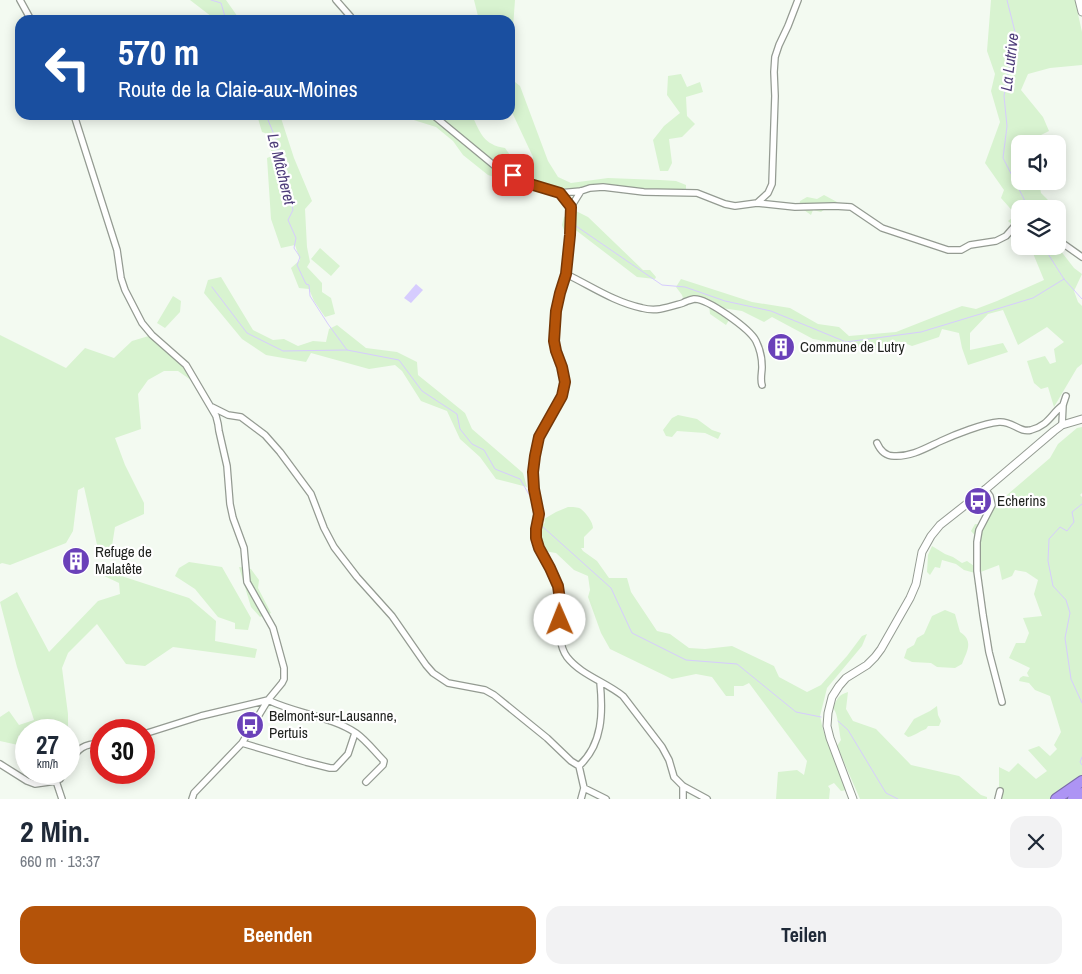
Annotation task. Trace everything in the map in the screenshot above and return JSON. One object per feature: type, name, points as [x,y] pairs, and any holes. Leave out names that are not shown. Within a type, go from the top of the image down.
[{"type":"highway","points":[[1056,799],[1082,781]]},
{"type":"highway","points":[[1073,799],[1082,793]]},
{"type":"street","points":[[20,0],[28,15]]},
{"type":"street","points":[[336,0],[349,15]]},
{"type":"street","points":[[758,203],[768,193],[772,184],[775,58],[798,0]]},
{"type":"street","points":[[1079,0],[1082,12]]},
{"type":"street","points":[[76,120],[116,250],[125,290],[142,323],[152,335],[186,365],[212,407],[218,424],[227,466],[233,518],[244,548],[247,582],[273,628],[284,668],[282,683],[268,700],[242,743],[194,793],[192,799]]},
{"type":"street","points":[[439,120],[496,167],[530,184],[560,193],[603,187],[644,192],[697,193],[734,206],[758,203],[795,207],[834,206],[851,208],[882,228],[948,250],[960,250],[970,245],[996,241],[1006,236],[1011,230]]},
{"type":"street","points":[[581,191],[571,207],[566,274],[556,311],[554,341],[565,382],[562,396],[539,437],[535,456],[533,472],[534,489],[539,514],[536,538],[558,586],[560,634],[563,650],[568,658],[600,682],[617,691],[628,702],[662,747],[669,760],[674,777],[683,786],[707,799]]},
{"type":"street","points":[[560,193],[571,207]]},
{"type":"street","points":[[1066,245],[1082,256]]},
{"type":"street","points":[[566,274],[618,301],[643,309],[655,310],[693,299],[700,300],[730,316],[742,324],[756,341],[761,356],[760,382],[762,385]]},
{"type":"street","points":[[1062,425],[1063,404],[1066,396]]},
{"type":"street","points":[[877,443],[880,449],[892,456],[918,452],[984,425],[999,422],[1011,424],[1024,431],[1030,430],[1052,418],[1063,404]]},
{"type":"street","points":[[212,407],[228,415],[241,418],[265,435],[280,452],[311,494],[324,528],[334,547],[357,577],[392,616],[433,673],[448,683],[485,690],[494,695],[547,738],[571,761],[579,766],[584,788],[581,799]]},
{"type":"street","points":[[218,424],[228,415]]},
{"type":"street","points":[[853,799],[828,732],[828,713],[832,697],[846,678],[867,665],[881,649],[916,584],[922,552],[940,525],[1046,436],[1062,425],[1082,419]]},
{"type":"street","points":[[985,489],[990,496],[992,505],[979,530],[976,571],[989,652],[1002,702]]},
{"type":"street","points":[[579,766],[586,760],[594,746],[600,727],[602,714],[600,682]]},
{"type":"street","points":[[155,731],[201,716],[268,700],[279,706],[322,719],[355,733],[362,738],[384,761],[383,765],[366,782]]},
{"type":"street","points":[[242,743],[335,768],[348,754],[355,733]]},
{"type":"street","points":[[0,764],[15,774]]},
{"type":"street","points":[[57,784],[62,799]]},
{"type":"street","points":[[683,786],[683,799]]},
{"type":"street","points":[[584,788],[606,799]]},
{"type":"street","points":[[998,799],[1000,791]]},
{"type":"green space","points":[[190,0],[226,0],[236,15],[210,15]]},
{"type":"green space","points":[[474,0],[515,0],[514,15],[478,15]]},
{"type":"green space","points":[[991,0],[1082,0],[1082,3],[1076,5],[1082,32],[1082,65],[1050,68],[1028,74],[1021,90],[1043,117],[1049,131],[1041,135],[1011,135],[1011,190],[1040,190],[1048,200],[1011,200],[1011,209],[1001,198],[1004,190],[985,163],[1000,122],[991,91],[995,74],[987,51]]},
{"type":"green space","points":[[681,74],[687,87],[700,82],[703,92],[686,97],[687,116],[695,124],[682,137],[669,139],[672,163],[668,171],[660,171],[653,140],[664,126],[680,113],[667,95],[668,76]]},
{"type":"green space","points":[[515,82],[520,86],[548,161],[558,177],[571,183],[608,178],[676,181],[686,185],[686,190],[559,191],[532,183],[497,165],[442,120],[474,120],[480,133],[487,141],[505,148],[520,169],[528,170],[533,157],[515,119]]},
{"type":"green space","points":[[258,120],[282,120],[294,158],[312,201],[305,209],[307,247],[310,262],[307,267],[322,283],[322,292],[331,298],[335,314],[325,317],[314,301],[309,289],[299,288],[291,268],[300,260],[295,245],[281,248],[271,219],[267,158],[272,156],[268,134],[262,132]]},
{"type":"green space","points":[[414,120],[437,120],[514,179],[512,183],[488,175],[463,155],[453,141],[436,127]]},
{"type":"green space","points":[[824,195],[837,202],[835,207],[827,207],[821,212],[813,210],[811,215],[799,209],[800,201],[807,197],[817,199]]},
{"type":"green space","points":[[576,211],[588,217],[643,270],[650,270],[656,277],[655,279],[637,277],[573,228],[564,230],[562,225],[564,217]]},
{"type":"green space","points":[[320,248],[340,266],[331,276],[311,259]]},
{"type":"green space","points":[[1034,255],[1064,255],[1074,268],[1082,274],[1074,291],[1078,302],[1082,306],[1082,364],[1077,368],[1054,407],[1048,387],[1041,389],[1034,383],[1027,361],[1045,356],[1050,364],[1056,362],[1054,349],[1064,342],[1047,327],[1018,345],[1003,310],[988,314],[970,333],[970,350],[1003,343],[1008,352],[968,365],[959,333],[942,329],[939,337],[912,346],[902,342],[882,351],[813,339],[772,317],[764,322],[742,311],[722,308],[729,320],[726,325],[710,314],[709,304],[698,298],[684,301],[676,287],[681,279],[752,302],[790,308],[818,324],[839,327],[849,336],[896,332],[962,306],[976,309],[1044,280]]},
{"type":"green space","points":[[221,277],[253,330],[273,340],[284,339],[298,346],[313,341],[326,342],[329,329],[337,325],[366,348],[397,352],[417,362],[418,375],[465,413],[472,429],[523,473],[527,487],[496,479],[480,457],[460,439],[447,411],[421,401],[402,371],[395,365],[369,369],[311,353],[306,362],[266,355],[242,339],[204,293],[208,280]]},
{"type":"green space","points":[[173,296],[181,301],[180,312],[165,328],[157,323]]},
{"type":"green space","points":[[0,335],[66,368],[85,348],[114,358],[132,341],[152,335],[186,365],[198,385],[178,371],[164,371],[148,380],[138,394],[141,429],[115,438],[125,465],[144,503],[144,514],[115,527],[111,552],[98,549],[84,487],[78,490],[73,531],[66,543],[10,565],[0,564]]},
{"type":"green space","points":[[678,415],[697,419],[712,430],[721,433],[718,439],[705,433],[677,431],[672,437],[666,436],[663,430],[672,418]]},
{"type":"green space","points":[[1082,427],[1082,493],[1080,495],[1082,497],[1082,799],[997,799],[999,767],[1009,772],[1018,763],[1036,779],[1047,771],[1028,750],[1039,746],[1050,756],[1057,749],[1054,745],[1061,732],[1050,696],[1035,690],[1029,683],[1019,681],[1023,676],[1029,677],[1027,673],[1030,668],[1009,658],[1016,643],[1025,643],[1029,633],[1023,618],[1042,616],[1034,594],[1038,580],[1026,572],[1015,570],[1012,576],[1002,580],[999,565],[978,573],[979,540],[971,531],[975,524],[983,525],[992,508],[1050,458],[1058,444],[1077,428]]},
{"type":"green space","points":[[568,507],[581,509],[592,523],[593,528],[584,537],[584,548],[581,548],[583,551],[597,561],[609,578],[627,578],[631,592],[657,631],[670,634],[689,648],[705,649],[732,646],[774,666],[779,677],[807,692],[821,685],[862,636],[867,634],[862,646],[827,688],[820,716],[823,730],[847,790],[841,791],[834,783],[828,786],[830,789],[829,799],[776,799],[778,772],[797,770],[804,775],[807,761],[749,683],[743,686],[734,686],[734,696],[726,696],[712,677],[696,674],[672,679],[610,649],[601,633],[588,597],[590,590],[588,576],[574,570],[556,553],[544,551],[539,540],[539,526],[545,523],[544,519]]},
{"type":"green space","points":[[932,546],[962,563],[967,561],[974,566],[975,573],[942,560],[940,568],[935,567],[930,575],[927,572],[928,555]]},
{"type":"green space","points":[[189,562],[222,567],[251,618],[248,630],[235,629],[235,623],[218,617],[195,589],[175,576],[179,568]]},
{"type":"green space","points":[[239,567],[251,569],[259,580],[258,588],[271,613],[260,617],[251,607]]},
{"type":"green space","points":[[103,570],[189,598],[216,621],[215,641],[257,649],[255,658],[173,647],[145,666],[126,664],[97,624],[68,653],[62,668],[68,719],[34,719],[17,667],[0,602],[17,592],[49,652],[98,601],[120,594],[119,583],[100,574]]},
{"type":"green space","points":[[945,610],[955,614],[960,632],[967,639],[967,651],[962,664],[955,668],[937,667],[931,663],[912,662],[904,658],[907,649],[914,645],[917,638],[924,634],[932,616]]},
{"type":"green space","points":[[848,692],[846,709],[853,721],[876,729],[911,765],[959,776],[981,795],[987,797],[987,799],[860,799],[837,746],[841,740],[833,708],[838,698]]},
{"type":"green space","points":[[937,706],[941,721],[939,726],[928,726],[926,729],[908,737],[904,734],[914,719]]},
{"type":"green space","points":[[9,711],[15,719],[15,744],[0,741],[0,717]]},
{"type":"shaded area","points":[[416,284],[423,290],[411,303],[404,298]]},
{"type":"waterway","name":"Le Mâcheret","points":[[211,0],[221,3],[225,15]]},
{"type":"waterway","name":"La Lutrive","points":[[1007,0],[1015,32],[1004,96],[1007,126],[1003,158],[1024,200]]},
{"type":"waterway","name":"Le Mâcheret","points":[[268,120],[277,142],[281,173],[289,190],[293,210],[288,220],[296,238],[294,248],[300,257],[297,265],[306,284],[309,285],[310,296],[328,324],[347,350],[399,360],[422,391],[457,414],[460,429],[472,444],[484,450],[495,469],[520,479],[531,498],[535,520]]},
{"type":"waterway","points":[[576,226],[662,285],[685,287],[725,301],[771,311],[846,342],[921,332],[1033,298],[1064,279]]},
{"type":"waterway","name":"La Lutrive","points":[[1049,255],[1064,279],[1082,299]]},
{"type":"waterway","points":[[212,287],[247,333],[283,351],[347,350]]},
{"type":"waterway","name":"La Lutrive","points":[[1082,504],[1072,512],[1074,522],[1067,531],[1060,527],[1049,539],[1048,561],[1053,586],[1066,600],[1070,613],[1065,638],[1071,679],[1082,703]]},
{"type":"waterway","name":"Le Mâcheret","points":[[543,527],[611,588],[632,633],[686,660],[737,664],[796,712],[821,717]]},
{"type":"waterway","name":"Le Mâcheret","points":[[838,721],[848,730],[886,793],[898,799]]},
{"type":"waterway","name":"La Lutrive","points":[[1082,757],[1080,762],[1082,765]]},
{"type":"place","name":"Commune de Lutry","points":[[781,347]]},
{"type":"place","name":"Echerins","points":[[978,501]]},
{"type":"place","name":"Refuge de Malatête","points":[[76,561]]},
{"type":"place","name":"Belmont-sur-Lausanne, Pertuis","points":[[250,725]]},
{"type":"route","points":[[513,175],[530,184],[560,193],[571,207],[566,274],[556,311],[554,341],[565,382],[562,396],[539,437],[533,472],[539,514],[536,538],[558,586],[560,620]]}]
